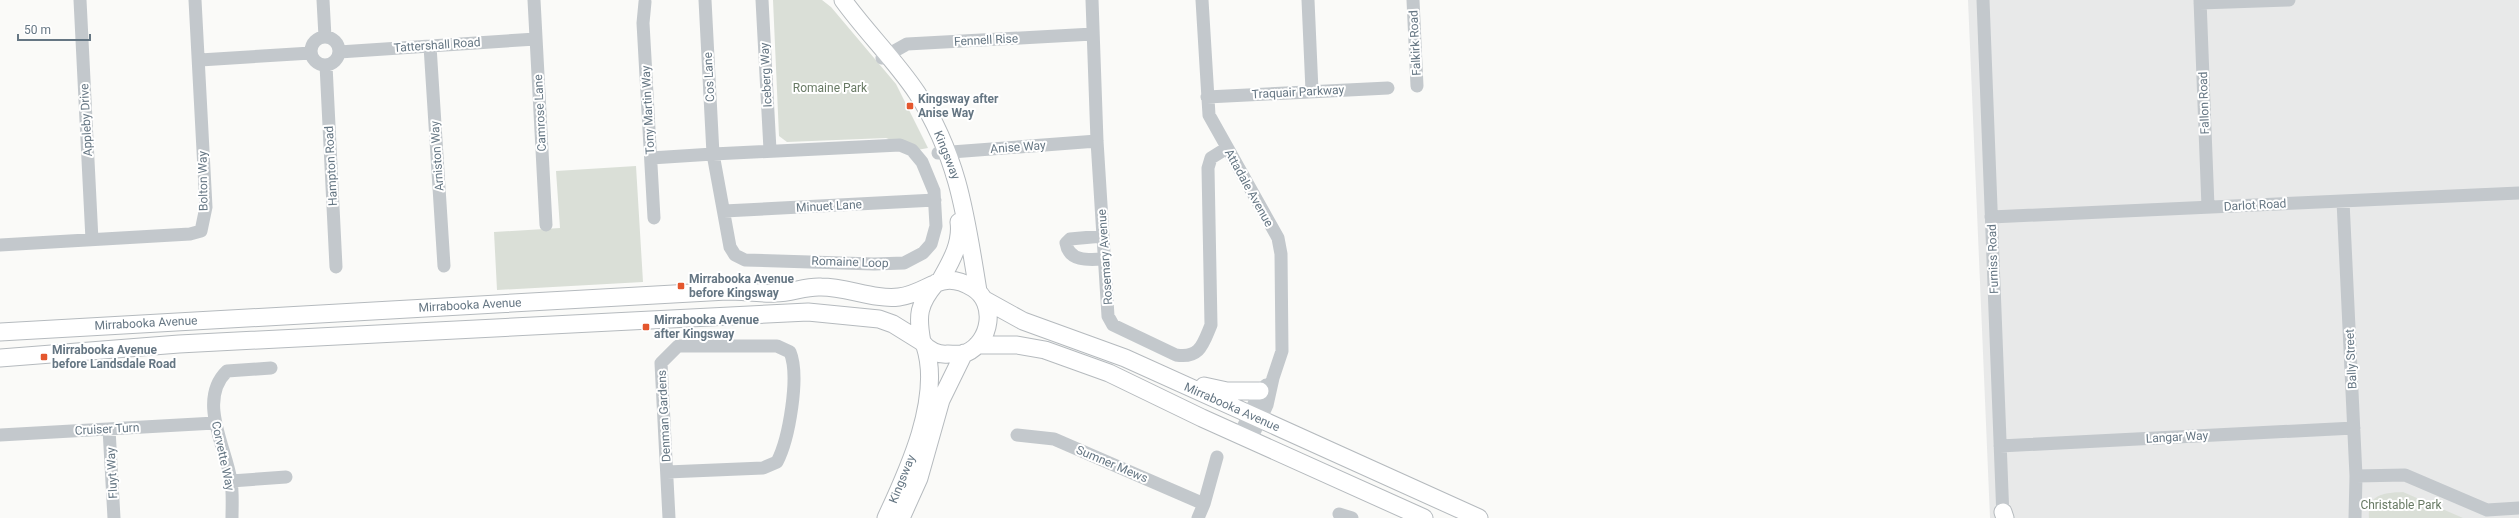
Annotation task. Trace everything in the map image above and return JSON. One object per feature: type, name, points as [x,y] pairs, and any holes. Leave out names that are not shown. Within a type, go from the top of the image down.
[{"type":"main road","name":"Kingsway","points":[[834,0],[885,57]]},
{"type":"main road","name":"Kingsway","points":[[843,0],[885,57],[943,152],[961,192],[967,215],[982,296]]},
{"type":"main road","name":"Kingsway","points":[[938,282],[953,258],[960,237],[960,226],[943,152]]},
{"type":"main road","points":[[960,280],[982,296],[988,312],[988,324],[984,336],[971,349],[940,354],[923,344],[919,312],[925,296],[938,282],[960,280]]},
{"type":"main road","name":"Mirrabooka Avenue","points":[[0,332],[728,291],[775,293],[820,287],[857,290],[882,297],[898,297],[938,282]]},
{"type":"main road","name":"Mirrabooka Avenue","points":[[982,296],[1023,321],[1124,358],[1478,518]]},
{"type":"main road","name":"Mirrabooka Avenue","points":[[0,358],[179,344],[808,312],[879,319],[894,324],[923,344]]},
{"type":"main road","name":"Kingsway","points":[[886,518],[908,472],[922,423],[929,380],[929,360],[923,344]]},
{"type":"main road","name":"Mirrabooka Avenue","points":[[971,349],[1017,345],[1045,350],[1109,374],[1424,518]]},
{"type":"main road","name":"Kingsway","points":[[901,518],[919,478],[941,400],[971,349]]},
{"type":"main road","points":[[1163,376],[1227,391],[1260,391]]},
{"type":"street","name":"Appleby Drive","points":[[80,0],[92,240]]},
{"type":"street","name":"Bolton Way","points":[[0,245],[92,240],[201,231],[206,207],[200,60],[195,0]]},
{"type":"street","points":[[323,0],[324,37]]},
{"type":"street","name":"Camrose Lane","points":[[534,0],[546,225]]},
{"type":"street","name":"Tony Martin Way","points":[[643,0],[654,218]]},
{"type":"street","name":"Cos Lane","points":[[704,0],[713,154]]},
{"type":"street","name":"Iceberg Way","points":[[762,0],[770,150]]},
{"type":"street","name":"Rosemary Avenue","points":[[1092,0],[1097,141],[1108,316],[1114,325],[1176,355],[1187,357],[1194,354],[1203,345],[1212,318],[1208,168],[1212,158],[1227,148]]},
{"type":"street","name":"Attadale Avenue","points":[[1202,0],[1209,115],[1278,238],[1281,254],[1283,346],[1280,360],[1273,378],[1267,405],[1255,417]]},
{"type":"street","points":[[1308,0],[1312,91]]},
{"type":"street","name":"Falkirk Road","points":[[1413,0],[1417,86]]},
{"type":"street","name":"Furniss Road","points":[[1983,0],[2004,516]]},
{"type":"street","points":[[2200,2],[2289,0]]},
{"type":"street","name":"Fallon Road","points":[[2200,2],[2208,207]]},
{"type":"street","name":"Fennell Rise","points":[[885,57],[907,44],[1093,34]]},
{"type":"street","points":[[324,37],[333,40],[339,52],[335,61],[326,65],[317,62],[311,54],[316,41],[324,37]]},
{"type":"street","name":"Tattershall Road","points":[[339,52],[536,39]]},
{"type":"street","name":"Arniston Way","points":[[430,46],[444,266]]},
{"type":"street","points":[[200,60],[311,54]]},
{"type":"street","name":"Hampton Road","points":[[326,65],[336,267]]},
{"type":"street","name":"Traquair Parkway","points":[[1208,97],[1388,88]]},
{"type":"street","name":"Anise Way","points":[[943,152],[1097,141]]},
{"type":"street","name":"Romaine Loop","points":[[651,158],[770,150],[900,146],[912,150],[922,162],[934,191],[936,226],[931,244],[923,253],[904,263],[874,264],[745,260],[735,255],[730,247],[713,154]]},
{"type":"street","name":"Darlot Road","points":[[1992,217],[2519,193]]},
{"type":"street","name":"Minuet Lane","points":[[724,211],[935,200]]},
{"type":"street","name":"Bally Street","points":[[2344,201],[2356,476],[2355,518]]},
{"type":"street","points":[[1103,236],[1070,239],[1066,243],[1067,250],[1074,256],[1085,260],[1104,259]]},
{"type":"street","name":"Denman Gardens","points":[[667,472],[764,468],[777,462],[783,451],[795,384],[794,362],[790,352],[777,346],[678,346],[661,362],[669,518]]},
{"type":"street","name":"Corvette Way","points":[[232,518],[231,481],[215,423],[214,393],[217,380],[227,371],[271,368]]},
{"type":"street","name":"Attadale Avenue","points":[[1246,436],[1255,417],[1260,391],[1273,378]]},
{"type":"street","name":"Cruiser Turn","points":[[0,435],[215,423]]},
{"type":"street","name":"Langar Way","points":[[2000,446],[2354,428]]},
{"type":"street","name":"Fluyt Way","points":[[109,429],[114,518]]},
{"type":"street","name":"Sumner Mews","points":[[1017,435],[1054,439],[1204,504]]},
{"type":"street","points":[[1198,518],[1204,504],[1217,457]]},
{"type":"street","points":[[2356,476],[2405,475],[2487,510],[2519,508]]},
{"type":"street","points":[[231,481],[286,477]]},
{"type":"street","points":[[1339,514],[1352,518]]},
{"type":"shaded area","points":[[1968,0],[2519,0],[2519,518],[1990,518]]},
{"type":"green space","name":"Romaine Park","points":[[773,0],[822,0],[831,7],[896,84],[928,148],[917,150],[886,138],[787,142],[779,136]]},
{"type":"green space","points":[[636,166],[643,282],[497,290],[494,232],[560,228],[556,171]]},
{"type":"green space","name":"Christable Park","points":[[2403,492],[2463,518],[2369,518],[2369,510],[2374,499],[2383,494]]},
{"type":"place","name":"Kingsway after Anise Way","points":[[910,106]]},
{"type":"place","name":"Mirrabooka Avenue before Kingsway","points":[[681,286]]},
{"type":"place","name":"Mirrabooka Avenue after Kingsway","points":[[646,327]]},
{"type":"place","name":"Mirrabooka Avenue before Landsdale Road","points":[[44,357]]}]
